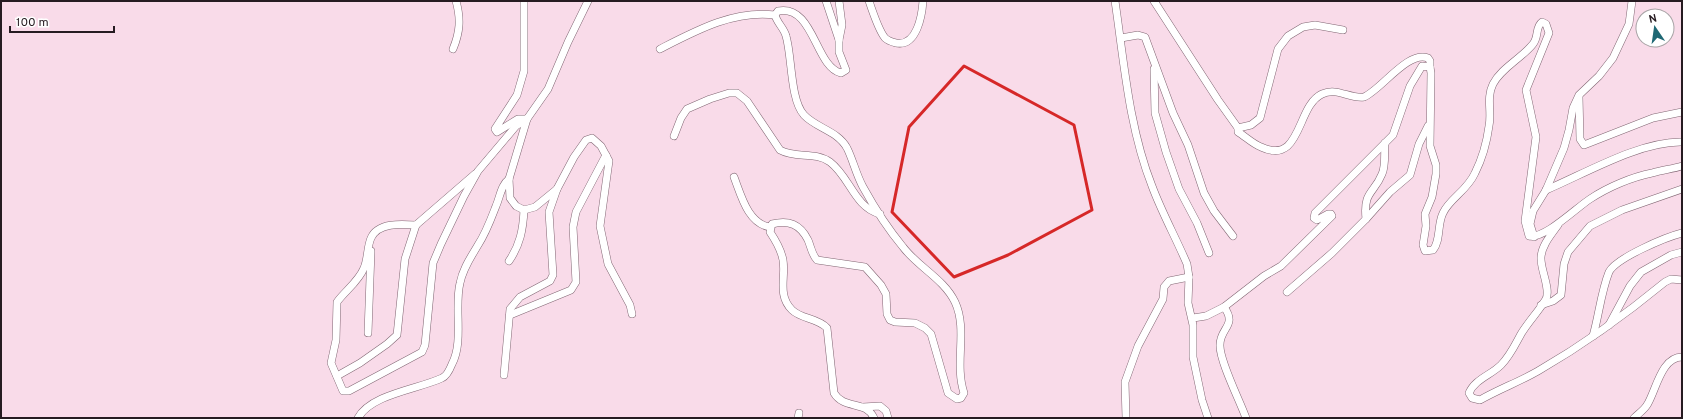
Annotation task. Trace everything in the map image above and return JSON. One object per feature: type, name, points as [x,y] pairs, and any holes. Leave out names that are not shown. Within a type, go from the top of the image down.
[{"type":"street","points":[[453,49],[458,36],[460,22],[456,1]]},
{"type":"street","points":[[524,1],[524,71],[517,95],[495,129],[497,132],[518,119],[527,119]]},
{"type":"street","points":[[557,189],[536,207],[524,210],[516,206],[510,198],[509,179],[527,119],[548,89],[568,42],[588,1]]},
{"type":"street","points":[[826,1],[839,40]]},
{"type":"street","points":[[660,49],[702,28],[734,17],[759,13],[775,15],[784,10],[797,16],[807,26],[826,62],[834,72],[841,73],[846,70],[839,52],[839,40],[842,24],[839,1]]},
{"type":"street","points":[[869,1],[884,37],[890,41],[899,43],[910,39],[916,32],[922,16],[923,1]]},
{"type":"street","points":[[1115,1],[1128,88],[1142,154],[1152,186],[1187,264],[1189,277],[1188,303],[1193,318],[1193,357],[1202,400],[1208,418]]},
{"type":"street","points":[[1154,1],[1218,100],[1238,128],[1238,132],[1261,147],[1270,150],[1280,149],[1293,141],[1307,107],[1318,96],[1332,91],[1356,97],[1368,95],[1408,62],[1424,56],[1430,59],[1430,146],[1436,165],[1436,174],[1434,191],[1425,214],[1426,226],[1423,245],[1424,250],[1427,252],[1436,246],[1440,220],[1444,210],[1469,186],[1477,169],[1490,125],[1489,92],[1493,83],[1521,58],[1535,42],[1540,24],[1542,22],[1546,24],[1549,33],[1546,44],[1528,82],[1526,90],[1536,137],[1525,227],[1529,236],[1534,237],[1544,233],[1591,198],[1623,182],[1682,166]]},
{"type":"street","points":[[1534,237],[1530,224],[1533,211],[1546,190],[1564,148],[1573,108],[1579,95],[1599,76],[1613,58],[1629,24],[1632,1]]},
{"type":"street","points":[[770,227],[772,224],[783,221],[793,223],[801,229],[808,240],[814,257],[817,260],[865,267],[872,273],[886,294],[887,314],[890,320],[895,322],[915,323],[925,328],[931,334],[948,393],[958,399],[961,398],[964,394],[959,371],[961,322],[954,301],[947,289],[903,248],[862,186],[847,147],[840,139],[804,114],[794,85],[786,35],[775,15]]},
{"type":"street","points":[[1238,128],[1251,125],[1260,118],[1278,49],[1288,36],[1303,27],[1315,25],[1344,30]]},
{"type":"street","points":[[1121,38],[1138,35],[1145,37],[1173,112],[1188,145],[1204,193],[1214,211],[1233,236]]},
{"type":"street","points":[[1154,64],[1155,113],[1166,152],[1179,189],[1200,228],[1209,253]]},
{"type":"street","points":[[1193,318],[1206,316],[1224,307],[1264,276],[1281,266],[1296,250],[1327,223],[1332,216],[1331,214],[1317,220],[1314,218],[1315,213],[1393,135],[1410,86],[1418,71],[1422,66],[1430,67]]},
{"type":"street","points":[[674,136],[681,118],[688,109],[710,98],[729,93],[737,93],[747,101],[765,130],[780,150],[786,153],[819,156],[829,161],[840,170],[851,189],[870,211],[880,214]]},
{"type":"street","points":[[1579,95],[1580,140],[1584,145],[1653,118],[1682,112]]},
{"type":"street","points":[[337,376],[366,360],[397,335],[405,259],[416,225],[478,171],[516,126],[527,119]]},
{"type":"street","points":[[1287,292],[1332,253],[1366,219],[1390,192],[1410,175],[1419,144],[1431,120]]},
{"type":"street","points":[[504,374],[510,309],[520,297],[550,281],[553,275],[549,212],[557,189],[574,157],[586,140],[592,138],[601,146],[609,161],[600,226],[603,245],[608,264],[630,305],[632,314]]},
{"type":"street","points":[[1366,219],[1365,209],[1368,194],[1383,173],[1385,142]]},
{"type":"street","points":[[1546,190],[1612,159],[1654,146],[1682,142]]},
{"type":"street","points":[[510,315],[571,290],[576,282],[573,227],[576,212],[606,155]]},
{"type":"street","points":[[416,225],[398,224],[380,228],[371,237],[364,268],[357,280],[337,302],[336,340],[331,363],[343,391],[350,391],[422,352],[425,345],[433,264],[455,214],[478,171]]},
{"type":"street","points":[[734,177],[747,209],[757,222],[770,227]]},
{"type":"street","points":[[358,418],[360,414],[375,403],[405,389],[443,378],[448,371],[456,353],[460,283],[468,260],[479,244],[492,216],[503,183],[509,179]]},
{"type":"street","points":[[1541,305],[1553,301],[1561,295],[1564,264],[1568,252],[1590,226],[1622,210],[1682,189]]},
{"type":"street","points":[[509,261],[516,251],[523,231],[524,210]]},
{"type":"street","points":[[1564,218],[1543,249],[1541,264],[1548,295],[1508,358],[1500,366],[1472,387],[1469,393],[1472,398],[1480,400],[1501,388],[1536,372],[1626,314],[1665,282],[1671,279],[1682,280]]},
{"type":"street","points":[[770,227],[770,232],[780,248],[783,261],[782,289],[787,302],[792,310],[823,323],[827,328],[834,393],[838,400],[844,404],[862,407],[880,406],[886,411],[888,418]]},
{"type":"street","points":[[1593,336],[1606,282],[1614,264],[1648,246],[1682,233]]},
{"type":"street","points":[[368,332],[371,237]]},
{"type":"street","points":[[1609,325],[1630,286],[1641,272],[1671,255],[1682,252]]},
{"type":"street","points":[[1126,418],[1125,382],[1138,346],[1162,299],[1164,287],[1169,281],[1189,277]]},
{"type":"street","points":[[1224,307],[1230,320],[1220,337],[1220,351],[1246,418]]},
{"type":"street","points":[[1634,418],[1647,405],[1657,379],[1670,362],[1677,357],[1682,357]]},
{"type":"street","points":[[862,407],[871,411],[874,418]]},
{"type":"highlighted area","points":[[964,66],[1074,125],[1092,210],[1008,255],[954,277],[892,212],[909,127]]}]
